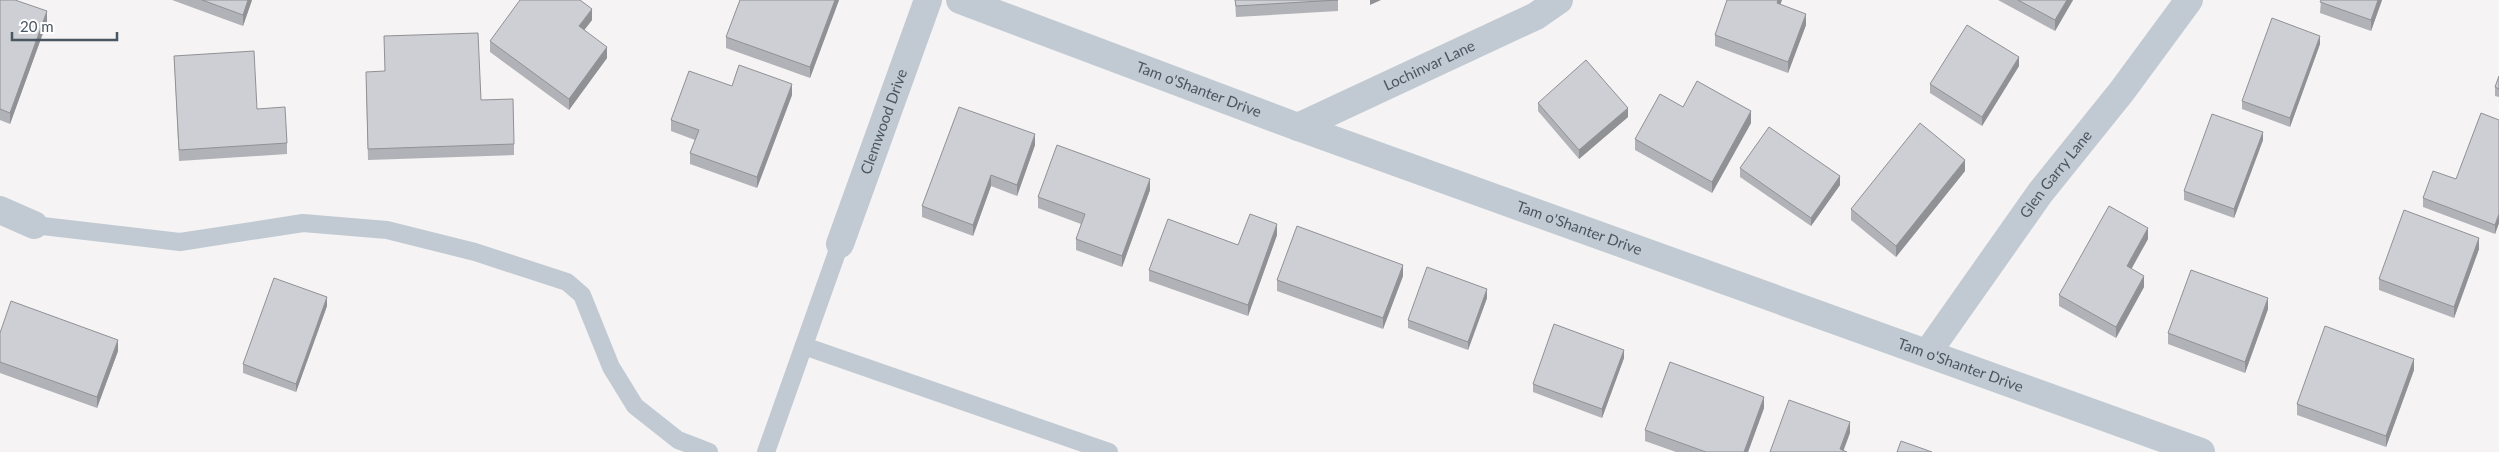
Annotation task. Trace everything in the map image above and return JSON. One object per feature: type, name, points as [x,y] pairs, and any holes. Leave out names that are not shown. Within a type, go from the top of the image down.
[{"type":"street","name":"Clemwood Drive","points":[[840,244],[928,0]]},
{"type":"street","name":"Tam o'Shanter Drive","points":[[960,0],[1298,127],[1928,352],[2201,452]]},
{"type":"street","name":"Lochinvar Lane","points":[[1298,127],[1536,16],[1559,0]]},
{"type":"street","name":"Glen Garry Lane","points":[[1928,352],[2040,193],[2122,91],[2189,0]]},
{"type":"street","points":[[0,210],[34,225]]},
{"type":"lane","points":[[34,225],[180,242],[303,223],[387,230],[475,252],[567,282],[582,295],[611,367],[635,406],[678,440],[709,452]]},
{"type":"lane","points":[[766,452],[840,244]]},
{"type":"lane","points":[[804,346],[1109,452]]},
{"type":"building","points":[[0,0],[15,0],[47,11],[10,113],[0,109]]},
{"type":"building","points":[[202,0],[248,0],[243,15]]},
{"type":"building","points":[[520,0],[580,0],[592,9],[579,26],[607,47],[569,99],[490,41]]},
{"type":"building","points":[[740,0],[835,0],[810,67],[726,37]]},
{"type":"building","points":[[1235,0],[1338,0],[1236,6]]},
{"type":"building","points":[[1727,0],[1778,0],[1777,3],[1806,14],[1788,62],[1715,35]]},
{"type":"building","points":[[2018,0],[2067,0],[2055,20]]},
{"type":"building","points":[[2321,0],[2378,0],[2371,20],[2320,2]]},
{"type":"building","points":[[2272,18],[2320,36],[2290,118],[2242,101]]},
{"type":"building","points":[[1967,25],[2019,57],[1982,117],[1930,84]]},
{"type":"building","points":[[478,33],[481,100],[513,99],[514,144],[368,149],[366,72],[385,71],[384,36]]},
{"type":"building","points":[[254,51],[257,109],[285,107],[287,143],[179,150],[174,56]]},
{"type":"building","points":[[1586,60],[1628,108],[1579,150],[1538,103]]},
{"type":"building","points":[[739,65],[792,84],[757,177],[690,153],[699,130],[671,120],[689,71],[732,86]]},
{"type":"building","points":[[2499,76],[2499,89],[2495,87]]},
{"type":"building","points":[[1697,81],[1751,111],[1712,182],[1635,139],[1660,94],[1683,107]]},
{"type":"building","points":[[959,107],[1035,134],[1017,185],[991,175],[973,225],[922,206]]},
{"type":"building","points":[[2481,113],[2499,120],[2499,214],[2495,225],[2423,198],[2433,171],[2456,179]]},
{"type":"building","points":[[2212,114],[2263,132],[2234,209],[2184,191]]},
{"type":"building","points":[[1920,123],[1965,160],[1896,246],[1851,209]]},
{"type":"building","points":[[1769,127],[1840,176],[1811,218],[1740,168]]},
{"type":"building","points":[[1057,145],[1150,179],[1122,256],[1076,239],[1085,214],[1038,197]]},
{"type":"building","points":[[2109,206],[2148,228],[2127,266],[2144,276],[2116,327],[2059,295]]},
{"type":"building","points":[[2404,210],[2479,238],[2454,307],[2379,279]]},
{"type":"building","points":[[1250,214],[1277,224],[1248,305],[1149,270],[1168,219],[1238,245]]},
{"type":"building","points":[[1297,226],[1403,265],[1383,318],[1277,280]]},
{"type":"building","points":[[1427,267],[1487,289],[1468,342],[1408,320]]},
{"type":"building","points":[[2191,270],[2268,298],[2245,362],[2168,333]]},
{"type":"building","points":[[274,278],[327,297],[296,384],[243,364]]},
{"type":"building","points":[[11,301],[118,340],[97,397],[0,362],[0,333]]},
{"type":"building","points":[[1554,324],[1624,350],[1602,409],[1533,384]]},
{"type":"building","points":[[2325,326],[2414,359],[2386,436],[2297,404]]},
{"type":"building","points":[[1670,362],[1764,397],[1744,452],[1706,452],[1645,430]]},
{"type":"building","points":[[1789,400],[1850,422],[1840,449],[1847,452],[1770,452]]},
{"type":"building","points":[[1901,441],[1932,452],[1897,452]]}]
